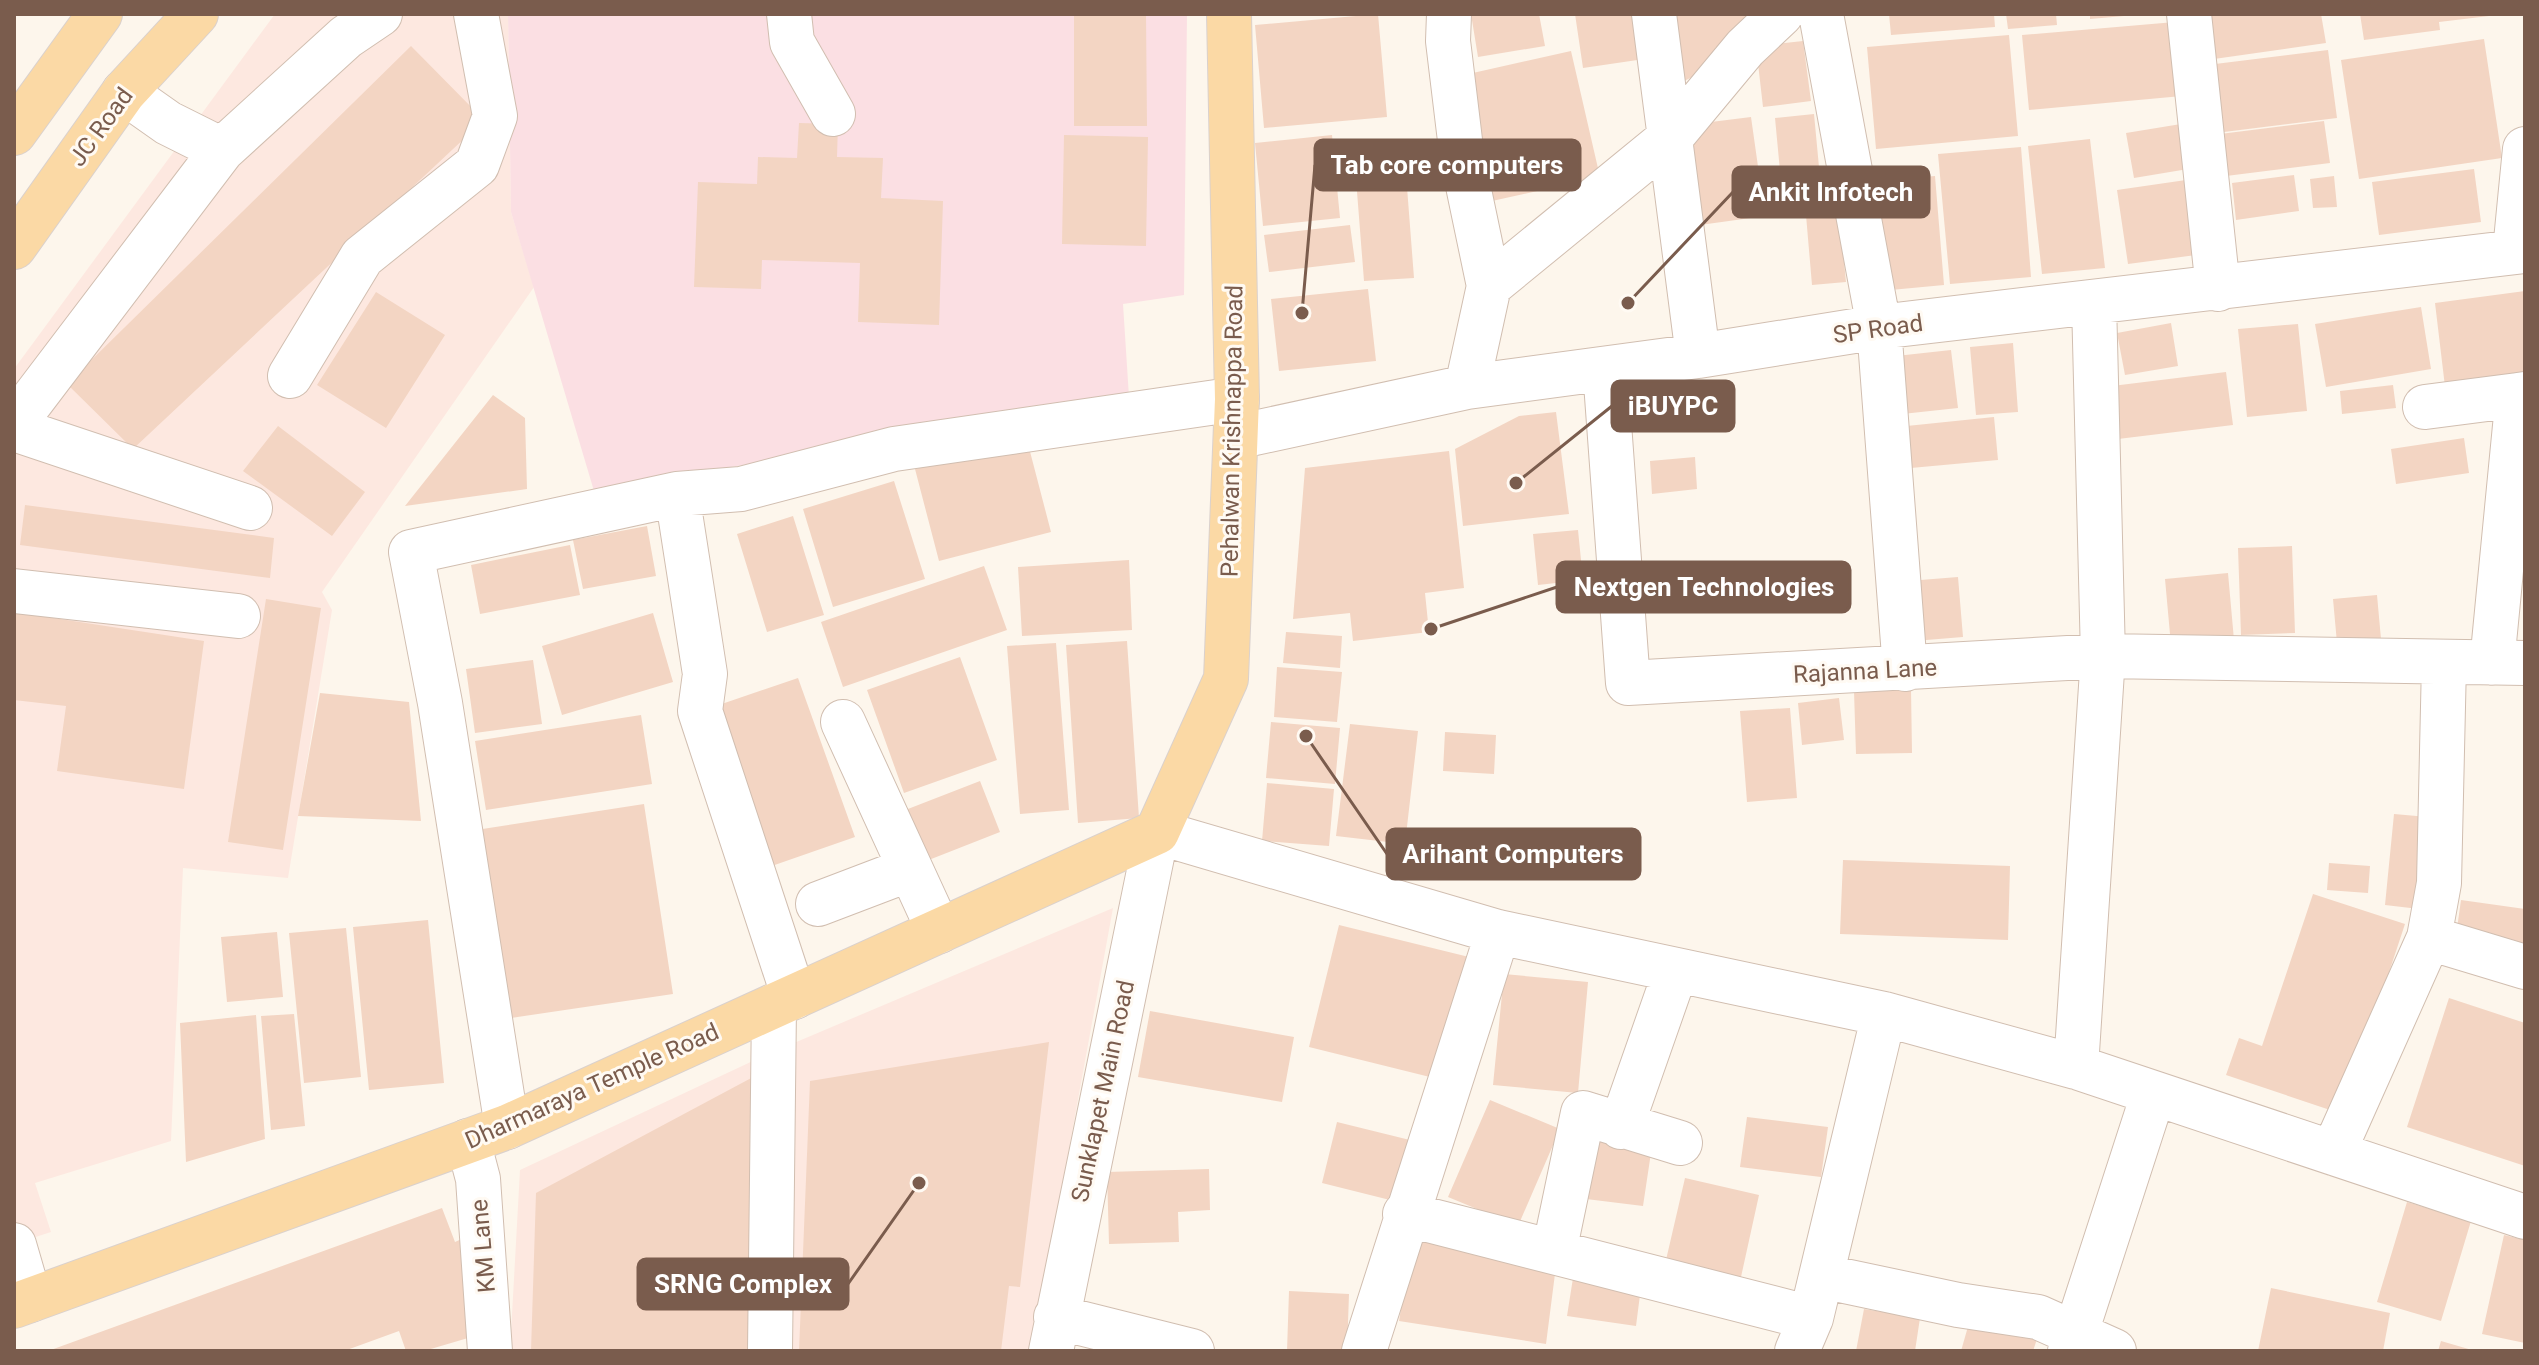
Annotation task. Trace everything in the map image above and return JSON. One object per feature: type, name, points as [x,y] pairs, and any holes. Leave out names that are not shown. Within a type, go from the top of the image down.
[{"type":"main road","points":[[14,133],[100,14]]},
{"type":"main road","name":"JC Road","points":[[14,247],[124,92],[196,14]]},
{"type":"main road","name":"Pehalwan Krishnappa Road","points":[[1157,832],[1226,679],[1237,418],[1229,14]]},
{"type":"main road","name":"Dharmaraya Temple Road","points":[[22,1303],[488,1134],[1157,832]]},
{"type":"street","points":[[250,508],[14,427],[222,150],[346,37],[380,14]]},
{"type":"street","points":[[290,376],[362,257],[477,165],[495,116],[476,14]]},
{"type":"street","points":[[789,14],[792,42],[833,114]]},
{"type":"street","points":[[1449,14],[1448,41],[1462,157],[1489,286],[1467,387]]},
{"type":"street","points":[[1654,14],[1698,356]]},
{"type":"street","points":[[1489,286],[1671,137],[1745,48],[1781,14]]},
{"type":"street","points":[[1821,14],[1879,327],[1905,669]]},
{"type":"street","points":[[2189,14],[2218,289]]},
{"type":"street","points":[[124,92],[168,123],[222,150]]},
{"type":"street","points":[[2520,251],[2525,149]]},
{"type":"street","name":"SP Road","points":[[677,494],[741,489],[894,449],[1237,418],[1698,356],[1879,327],[2520,251]]},
{"type":"street","points":[[2076,1067],[2103,656],[2094,302]]},
{"type":"street","name":"Rajanna Lane","points":[[1605,369],[1628,683],[2103,656],[2508,663]]},
{"type":"street","points":[[2425,407],[2521,395],[2508,663]]},
{"type":"street","points":[[677,494],[705,674],[700,711],[784,1002],[770,1351]]},
{"type":"street","name":"KM Lane","points":[[484,1349],[478,1179],[488,1134],[440,703],[411,552],[677,494]]},
{"type":"street","points":[[14,591],[238,616]]},
{"type":"street","points":[[2333,1153],[2429,938],[2439,883],[2444,663]]},
{"type":"street","points":[[843,722],[939,931]]},
{"type":"street","points":[[1157,832],[1498,932],[1884,1014],[2076,1067],[2525,1217]]},
{"type":"street","name":"Sunklapet Main Road","points":[[1054,1334],[1157,832]]},
{"type":"street","points":[[818,904],[910,869]]},
{"type":"street","points":[[1364,1351],[1405,1214],[1498,932]]},
{"type":"street","points":[[2429,938],[2525,967]]},
{"type":"street","points":[[1621,1127],[1676,970]]},
{"type":"street","points":[[1405,1214],[1554,1252],[1804,1335],[1884,1014]]},
{"type":"street","points":[[1821,1276],[1958,1305],[2038,1317],[2087,1345],[2153,1095]]},
{"type":"street","points":[[1554,1252],[1583,1113],[1680,1143]]},
{"type":"street","points":[[14,1245],[22,1303]]},
{"type":"street","points":[[1054,1334],[1192,1351]]},
{"type":"shaded area","points":[[275,14],[508,14],[511,212],[534,287],[322,592],[332,610],[288,878],[183,868],[171,1141],[35,1183],[51,1232],[14,1244],[14,369]]},
{"type":"shaded area","points":[[508,14],[1187,14],[1184,295],[1123,304],[1129,397],[594,491],[511,212]]},
{"type":"shaded area","points":[[1113,908],[1032,1351],[510,1351],[520,1170],[768,1054]]},
{"type":"building","points":[[1074,14],[1146,14],[1147,126],[1074,126]]},
{"type":"building","points":[[1378,14],[1387,117],[1264,128],[1255,25]]},
{"type":"building","points":[[1471,14],[1539,14],[1545,46],[1478,57]]},
{"type":"building","points":[[1575,14],[1645,14],[1651,58],[1583,68]]},
{"type":"building","points":[[1670,14],[1765,14],[1747,32],[1715,48],[1716,64],[1679,84]]},
{"type":"building","points":[[1889,14],[1994,14],[1995,27],[1891,35]]},
{"type":"building","points":[[2006,14],[2056,14],[2057,25],[2008,29]]},
{"type":"building","points":[[2090,14],[2124,14],[2124,16],[2090,19]]},
{"type":"building","points":[[2207,14],[2321,14],[2326,43],[2214,59]]},
{"type":"building","points":[[2360,14],[2489,16],[2439,22],[2440,30],[2364,40]]},
{"type":"building","points":[[2175,22],[2182,96],[2029,110],[2022,35]]},
{"type":"building","points":[[2009,35],[2018,136],[1876,149],[1867,47]]},
{"type":"building","points":[[2484,39],[2502,158],[2359,179],[2341,60]]},
{"type":"building","points":[[1803,41],[1811,101],[1763,107],[1756,46]]},
{"type":"building","points":[[411,46],[484,120],[133,449],[67,384]]},
{"type":"building","points":[[2328,50],[2337,118],[2216,133],[2207,65]]},
{"type":"building","points":[[1571,51],[1600,177],[1483,203],[1455,77]]},
{"type":"building","points":[[1814,114],[1819,167],[1780,171],[1775,118]]},
{"type":"building","points":[[1751,117],[1765,216],[1700,225],[1687,125]]},
{"type":"building","points":[[2324,121],[2330,163],[2226,176],[2220,134]]},
{"type":"building","points":[[799,123],[838,124],[837,157],[883,158],[881,198],[943,201],[939,325],[858,322],[860,263],[762,260],[761,289],[694,287],[698,182],[757,184],[758,157],[797,158]]},
{"type":"building","points":[[2181,124],[2188,169],[2134,178],[2126,133]]},
{"type":"building","points":[[1064,135],[1148,137],[1146,246],[1062,244]]},
{"type":"building","points":[[1332,135],[1340,218],[1263,226],[1255,143]]},
{"type":"building","points":[[2090,139],[2105,268],[2042,274],[2028,146]]},
{"type":"building","points":[[2021,147],[2031,277],[1950,284],[1938,154]]},
{"type":"building","points":[[1405,161],[1414,278],[1364,281],[1355,166]]},
{"type":"building","points":[[2474,169],[2481,222],[2379,235],[2372,182]]},
{"type":"building","points":[[2294,175],[2299,211],[2236,220],[2232,183]]},
{"type":"building","points":[[1935,176],[1944,285],[1880,291],[1871,181]]},
{"type":"building","points":[[2334,176],[2337,207],[2313,208],[2310,179]]},
{"type":"building","points":[[2186,180],[2196,255],[2128,264],[2117,190]]},
{"type":"building","points":[[1839,212],[1846,282],[1812,285],[1806,215]]},
{"type":"building","points":[[1350,225],[1355,262],[1269,272],[1264,235]]},
{"type":"building","points":[[1368,289],[1376,361],[1279,371],[1271,299]]},
{"type":"building","points":[[2525,291],[2525,386],[2446,395],[2435,303]]},
{"type":"building","points":[[376,292],[445,335],[386,428],[317,385]]},
{"type":"building","points":[[2421,307],[2431,369],[2326,387],[2315,324]]},
{"type":"building","points":[[2171,323],[2178,366],[2125,375],[2117,333]]},
{"type":"building","points":[[2298,324],[2307,411],[2247,417],[2238,329]]},
{"type":"building","points":[[2013,343],[2018,412],[1976,415],[1970,347]]},
{"type":"building","points":[[1951,350],[1958,408],[1893,415],[1887,357]]},
{"type":"building","points":[[2226,372],[2233,425],[2118,439],[2112,386]]},
{"type":"building","points":[[2393,385],[2396,408],[2342,414],[2340,391]]},
{"type":"building","points":[[493,395],[525,418],[527,489],[405,506]]},
{"type":"building","points":[[1556,412],[1569,514],[1463,526],[1455,449],[1519,416]]},
{"type":"building","points":[[1994,417],[1998,460],[1900,469],[1897,427]]},
{"type":"building","points":[[278,426],[365,492],[332,536],[243,471]]},
{"type":"building","points":[[2464,438],[2469,473],[2396,484],[2391,449]]},
{"type":"building","points":[[1027,440],[1051,532],[939,561],[915,469]]},
{"type":"building","points":[[1449,451],[1464,588],[1425,593],[1429,632],[1353,641],[1350,613],[1293,619],[1305,468]]},
{"type":"building","points":[[1695,457],[1697,489],[1652,494],[1650,461]]},
{"type":"building","points":[[894,481],[925,579],[833,607],[803,509]]},
{"type":"building","points":[[25,505],[274,538],[270,578],[20,545]]},
{"type":"building","points":[[793,516],[824,615],[767,632],[737,534]]},
{"type":"building","points":[[647,526],[656,576],[583,589],[573,540]]},
{"type":"building","points":[[1578,530],[1583,580],[1538,585],[1533,534]]},
{"type":"building","points":[[570,545],[580,595],[480,614],[471,565]]},
{"type":"building","points":[[2292,546],[2295,633],[2241,635],[2238,548]]},
{"type":"building","points":[[1129,560],[1132,630],[1022,636],[1018,567]]},
{"type":"building","points":[[984,566],[1007,630],[843,687],[821,622]]},
{"type":"building","points":[[2228,573],[2234,640],[2171,645],[2165,579]]},
{"type":"building","points":[[1958,577],[1963,637],[1914,641],[1908,581]]},
{"type":"building","points":[[2377,595],[2382,650],[2338,654],[2333,599]]},
{"type":"building","points":[[266,599],[321,608],[283,850],[228,842]]},
{"type":"building","points":[[14,612],[204,641],[184,789],[57,771],[66,706],[14,700]]},
{"type":"building","points":[[653,613],[673,682],[562,715],[542,646]]},
{"type":"building","points":[[1286,632],[1342,636],[1340,668],[1283,663]]},
{"type":"building","points":[[1127,641],[1139,818],[1078,823],[1066,645]]},
{"type":"building","points":[[1056,643],[1069,810],[1020,814],[1007,646]]},
{"type":"building","points":[[960,657],[997,760],[904,793],[867,690]]},
{"type":"building","points":[[533,660],[542,724],[475,733],[466,669]]},
{"type":"building","points":[[1277,667],[1342,672],[1337,722],[1274,717]]},
{"type":"building","points":[[798,678],[855,837],[766,868],[710,708]]},
{"type":"building","points":[[1911,689],[1912,753],[1856,754],[1854,691]]},
{"type":"building","points":[[320,693],[409,702],[421,821],[298,816]]},
{"type":"building","points":[[1839,698],[1844,740],[1802,745],[1798,703]]},
{"type":"building","points":[[1790,708],[1797,798],[1747,802],[1740,711]]},
{"type":"building","points":[[641,715],[652,784],[486,810],[475,741]]},
{"type":"building","points":[[1271,722],[1340,728],[1335,784],[1266,778]]},
{"type":"building","points":[[1350,724],[1418,731],[1405,844],[1336,836]]},
{"type":"building","points":[[1445,732],[1496,735],[1494,774],[1443,771]]},
{"type":"building","points":[[980,781],[1000,832],[916,865],[895,814]]},
{"type":"building","points":[[1267,783],[1334,789],[1329,846],[1262,841]]},
{"type":"building","points":[[644,804],[673,994],[504,1019],[476,830]]},
{"type":"building","points":[[2394,814],[2428,817],[2419,909],[2385,905]]},
{"type":"building","points":[[1843,860],[2010,866],[2008,940],[1840,934]]},
{"type":"building","points":[[2329,863],[2370,866],[2368,893],[2327,890]]},
{"type":"building","points":[[2313,894],[2405,924],[2342,1114],[2226,1075],[2239,1038],[2262,1046]]},
{"type":"building","points":[[2461,900],[2525,909],[2525,952],[2455,943]]},
{"type":"building","points":[[428,920],[444,1083],[369,1090],[353,927]]},
{"type":"building","points":[[1339,925],[1469,957],[1438,1079],[1309,1047]]},
{"type":"building","points":[[346,928],[361,1077],[304,1083],[289,933]]},
{"type":"building","points":[[277,932],[283,997],[227,1002],[221,937]]},
{"type":"building","points":[[1504,974],[1588,982],[1578,1093],[1493,1085]]},
{"type":"building","points":[[2449,998],[2525,1023],[2525,1166],[2407,1127]]},
{"type":"building","points":[[1150,1011],[1294,1037],[1282,1102],[1138,1077]]},
{"type":"building","points":[[294,1014],[305,1126],[271,1130],[261,1016]]},
{"type":"building","points":[[256,1015],[265,1139],[186,1162],[180,1023]]},
{"type":"building","points":[[1049,1042],[1020,1287],[1009,1286],[1001,1351],[799,1351],[810,1081]]},
{"type":"building","points":[[755,1076],[755,1349],[531,1351],[536,1193]]},
{"type":"building","points":[[1490,1100],[1560,1129],[1518,1226],[1448,1197]]},
{"type":"building","points":[[1747,1117],[1828,1127],[1821,1177],[1740,1167]]},
{"type":"building","points":[[1337,1122],[1418,1142],[1402,1203],[1322,1183]]},
{"type":"building","points":[[1587,1137],[1652,1146],[1643,1206],[1578,1198]]},
{"type":"building","points":[[1209,1169],[1210,1210],[1178,1212],[1179,1242],[1109,1244],[1107,1172]]},
{"type":"building","points":[[1685,1178],[1759,1195],[1741,1277],[1666,1260]]},
{"type":"building","points":[[2407,1202],[2471,1221],[2441,1321],[2377,1302]]},
{"type":"building","points":[[442,1208],[455,1242],[466,1237],[468,1338],[424,1351],[406,1351],[399,1331],[344,1351],[48,1351]]},
{"type":"building","points":[[1413,1234],[1556,1266],[1546,1344],[1399,1321]]},
{"type":"building","points":[[2504,1235],[2525,1240],[2525,1343],[2482,1334]]},
{"type":"building","points":[[1573,1278],[1641,1287],[1636,1326],[1567,1316]]},
{"type":"building","points":[[2271,1288],[2390,1313],[2383,1351],[2258,1351]]},
{"type":"building","points":[[1289,1291],[1349,1294],[1347,1351],[1287,1351]]},
{"type":"building","points":[[1864,1309],[1920,1318],[1915,1351],[1856,1351]]},
{"type":"building","points":[[1971,1316],[2038,1336],[2033,1351],[1961,1351]]},
{"type":"building","points":[[2441,1341],[2472,1350],[2472,1351],[2438,1351]]},
{"type":"place","name":"Ankit Infotech","points":[[1628,303]]},
{"type":"place","name":"Tab core computers","points":[[1302,313]]},
{"type":"place","name":"iBUYPC","points":[[1516,483]]},
{"type":"place","name":"Nextgen Technologies","points":[[1431,629]]},
{"type":"place","name":"Arihant Computers","points":[[1306,736]]},
{"type":"place","name":"SRNG Complex","points":[[919,1183]]}]
